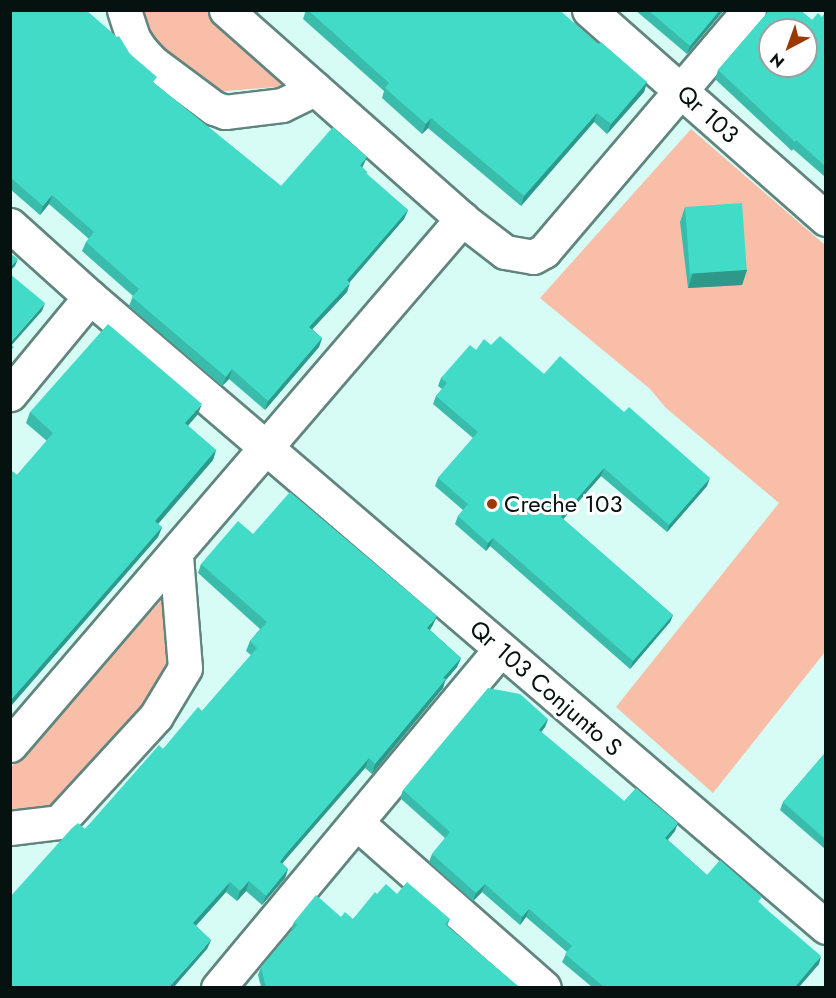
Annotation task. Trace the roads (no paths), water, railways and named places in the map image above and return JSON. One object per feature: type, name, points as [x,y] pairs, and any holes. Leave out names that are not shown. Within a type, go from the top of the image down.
[{"type":"street","points":[[124,10],[133,38],[152,62],[214,108],[225,112],[282,105],[315,89]]},
{"type":"street","points":[[226,10],[462,219],[505,252],[533,257],[544,251],[749,10]]},
{"type":"street","name":"Qr 103","points":[[589,10],[825,219]]},
{"type":"street","points":[[10,745],[176,555],[462,219]]},
{"type":"street","name":"Qr 103 Conjunto S","points":[[10,225],[90,297],[268,447],[825,927]]},
{"type":"street","points":[[10,394],[90,297]]},
{"type":"street","points":[[10,828],[59,822],[156,716],[185,668],[176,555]]},
{"type":"street","points":[[218,987],[500,649]]},
{"type":"street","points":[[357,823],[544,987]]},
{"type":"place","name":"Creche 103","points":[[492,504]]}]
